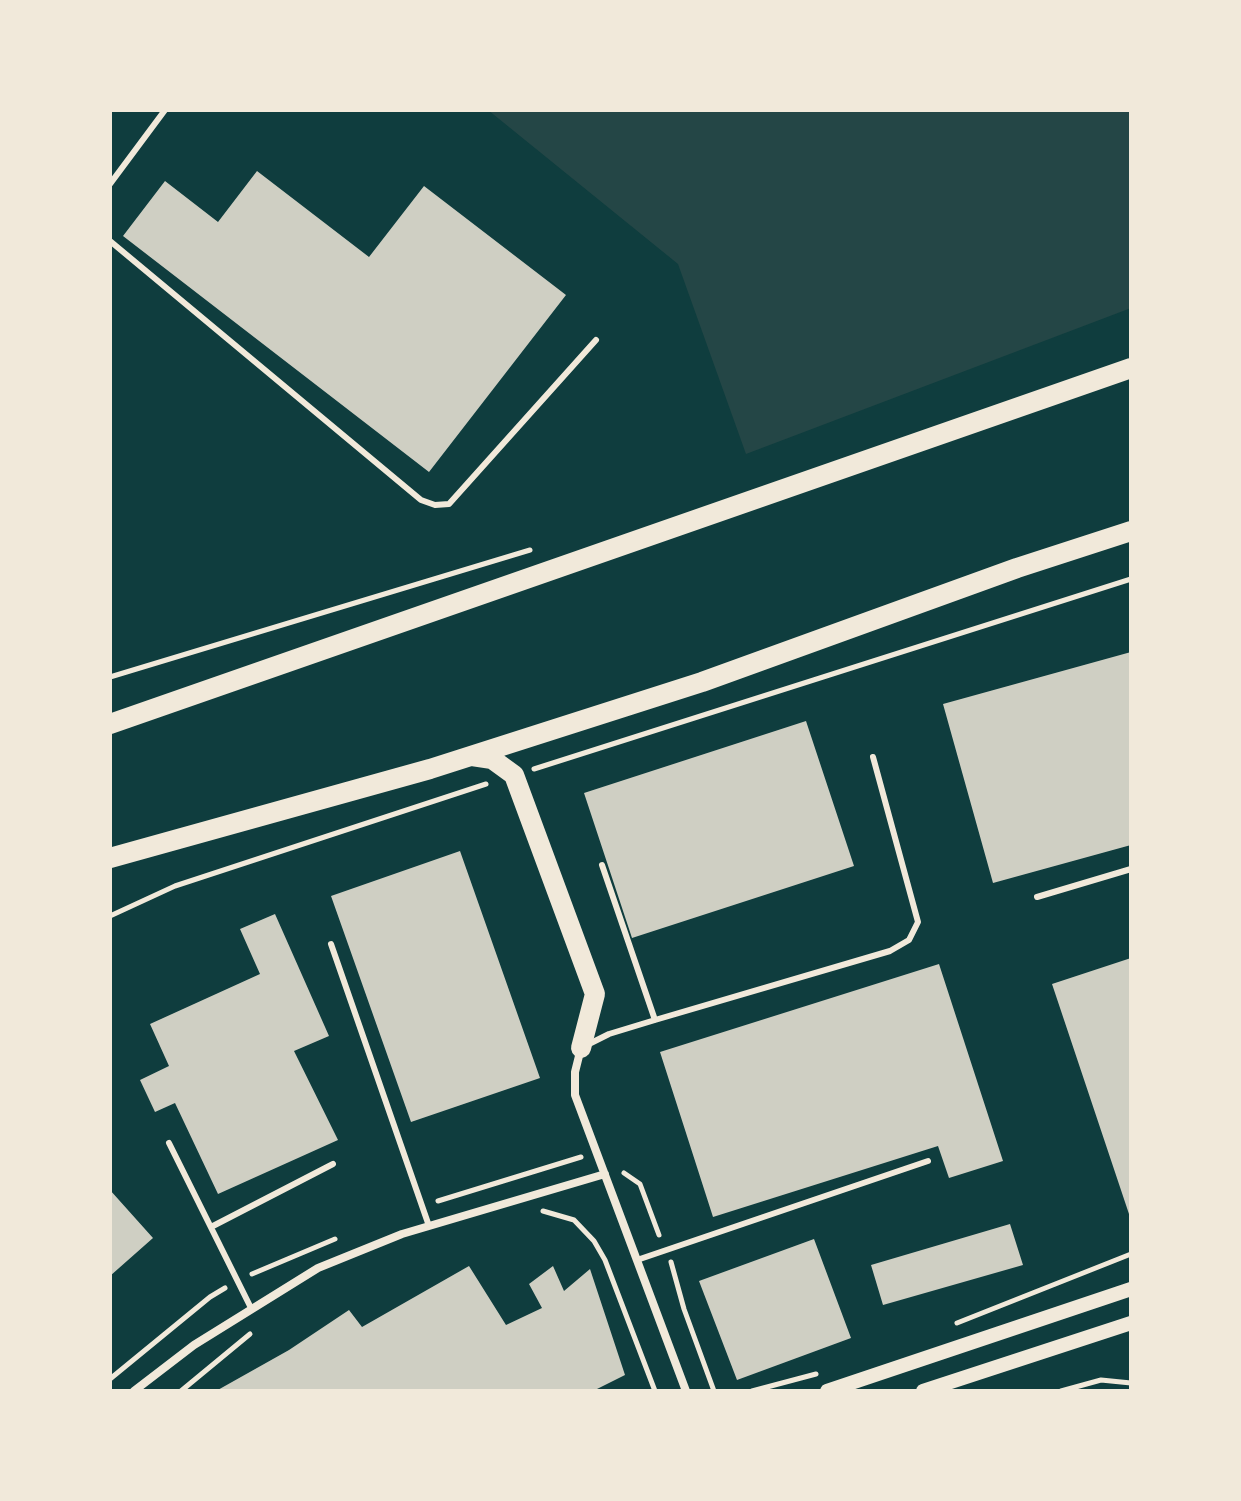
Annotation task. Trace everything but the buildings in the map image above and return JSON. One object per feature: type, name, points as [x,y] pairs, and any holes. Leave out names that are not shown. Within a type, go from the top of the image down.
[{"type":"main road","points":[[110,724],[1131,368]]},
{"type":"main road","points":[[110,858],[471,756],[702,682],[1017,568],[1131,531]]},
{"type":"main road","points":[[471,756],[492,759],[514,775],[595,994],[581,1048]]},
{"type":"street","points":[[581,1048],[575,1072],[575,1095],[686,1391]]},
{"type":"street","points":[[134,1391],[194,1345],[318,1268],[429,1226],[605,1174]]},
{"type":"street","points":[[827,1391],[1131,1289]]},
{"type":"street","points":[[923,1391],[1131,1323]]},
{"type":"lane","points":[[110,184],[165,110]]},
{"type":"lane","points":[[110,241],[421,500],[435,505],[449,504],[596,340]]},
{"type":"lane","points":[[581,1048],[609,1034],[890,951],[909,940],[918,922],[873,757]]},
{"type":"lane","points":[[602,865],[655,1020]]},
{"type":"lane","points":[[1037,897],[1131,869]]},
{"type":"lane","points":[[331,944],[429,1226]]},
{"type":"lane","points":[[169,1143],[251,1308]]},
{"type":"lane","points":[[637,1260],[928,1161]]},
{"type":"lane","points":[[211,1227],[333,1164]]},
{"type":"path","points":[[110,916],[175,886],[1131,579]]},
{"type":"path","points":[[110,677],[361,600]]},
{"type":"path","points":[[422,1206],[597,1153],[640,1184],[656,1229],[668,1249],[684,1309],[714,1391]]},
{"type":"path","points":[[539,1210],[574,1220],[594,1241],[605,1260],[655,1391]]},
{"type":"path","points":[[110,1379],[210,1297],[237,1280],[349,1234]]},
{"type":"path","points":[[947,1326],[1131,1254]]},
{"type":"path","points":[[181,1391],[258,1327]]},
{"type":"path","points":[[752,1391],[829,1370]]},
{"type":"path","points":[[1061,1391],[1101,1380],[1131,1383]]},
{"type":"shaded area","points":[[488,110],[1131,110],[1131,308],[746,454],[678,264]]}]
